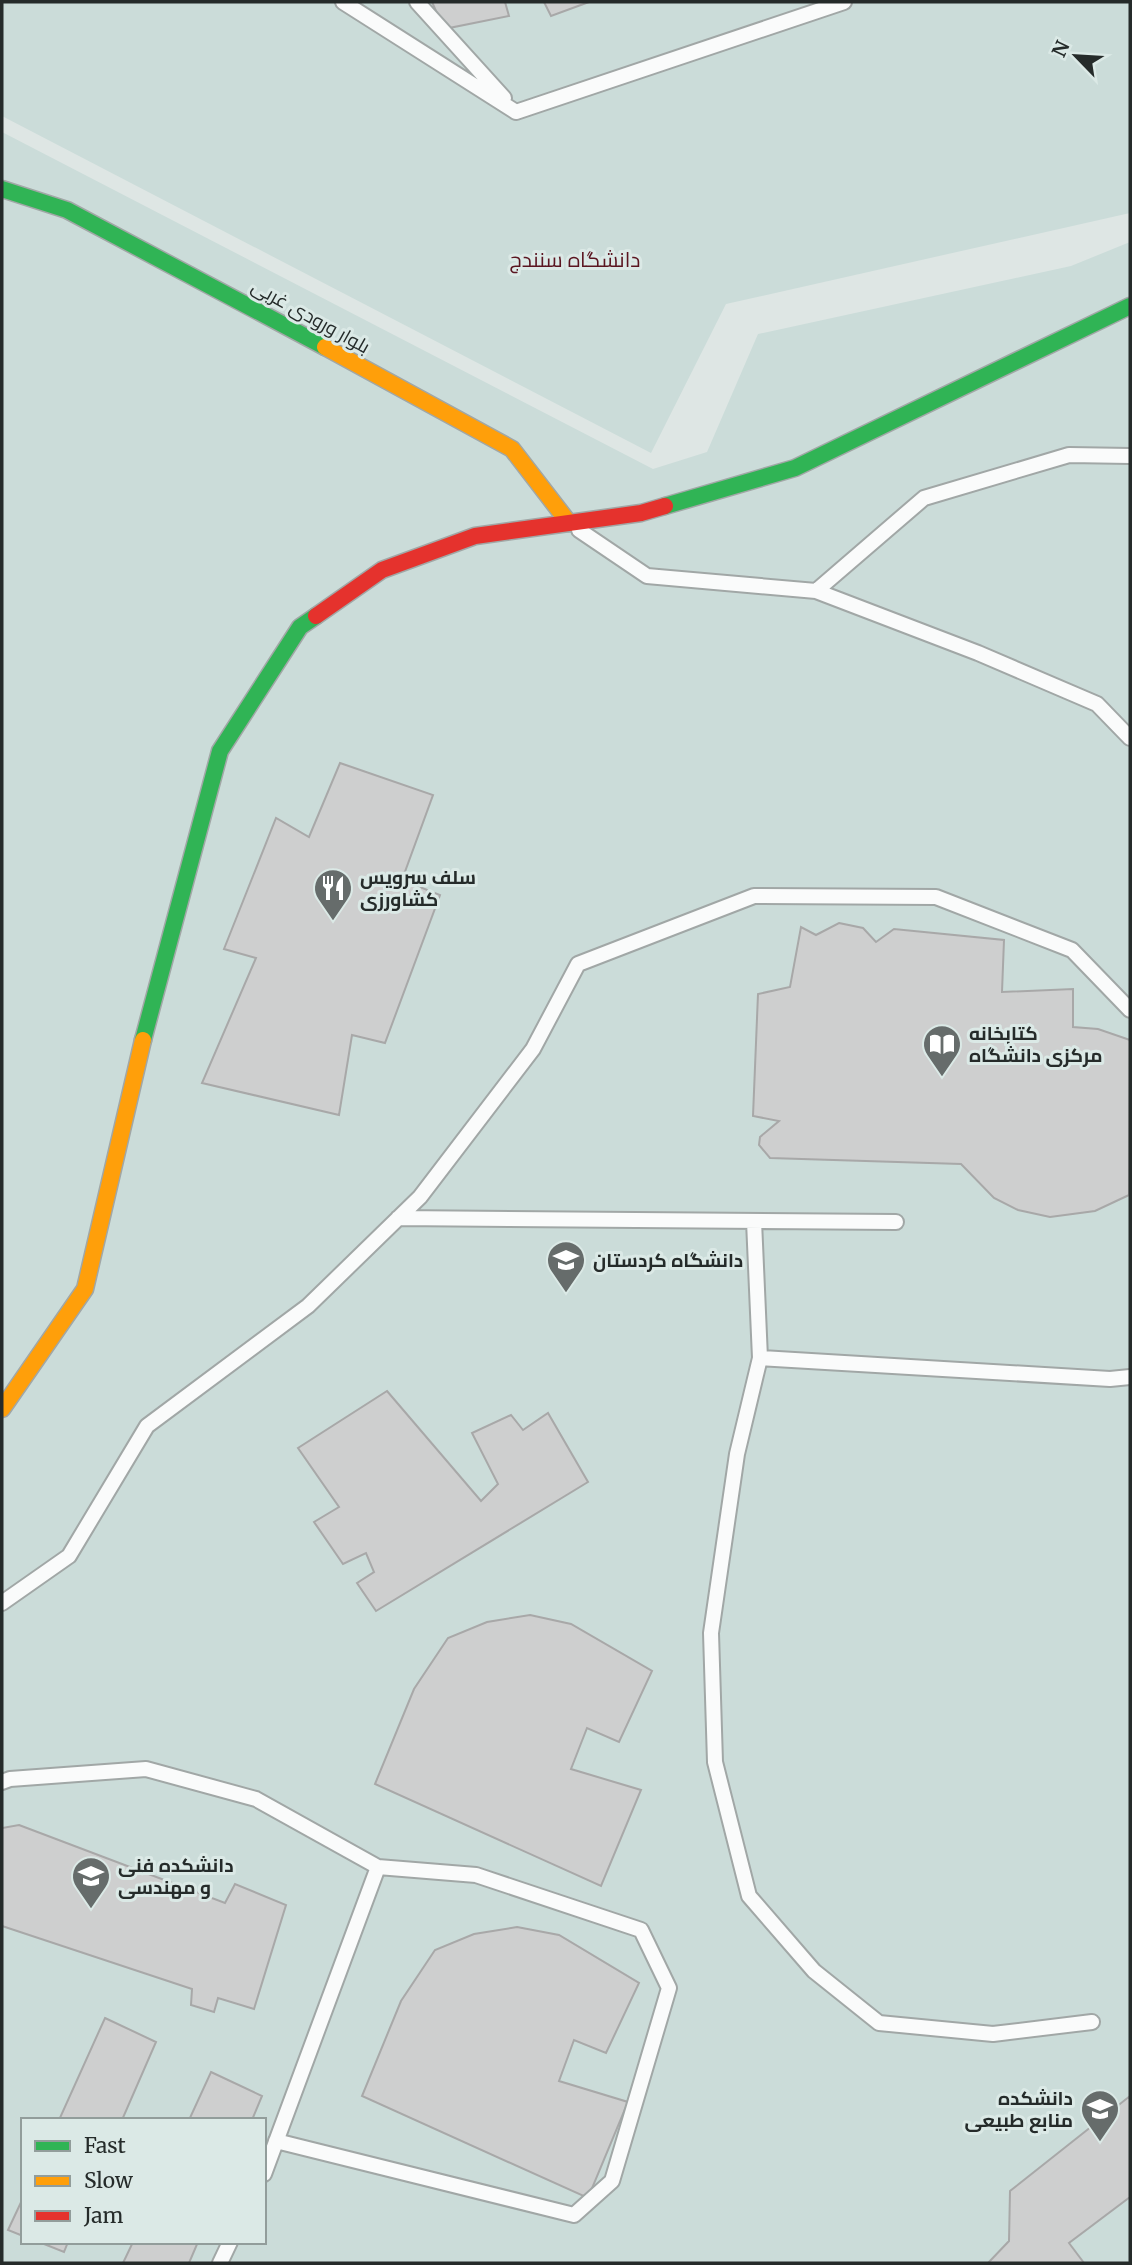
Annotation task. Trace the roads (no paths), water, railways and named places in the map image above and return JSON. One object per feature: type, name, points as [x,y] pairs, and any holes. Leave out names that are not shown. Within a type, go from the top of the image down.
[{"type":"street","name":"بلوار ورودی غربی","points":[[2,189],[79,216],[512,449],[569,523]]},
{"type":"street","points":[[2,1409],[85,1289],[146,1028],[220,751],[300,626],[382,570],[475,536],[641,513],[795,468],[1130,306]]},
{"type":"lane","points":[[343,2],[516,111]]},
{"type":"lane","points":[[417,2],[516,111]]},
{"type":"lane","points":[[516,111],[844,2]]},
{"type":"lane","points":[[816,591],[924,498],[1069,455],[1130,456]]},
{"type":"lane","points":[[569,523],[647,576],[816,591],[978,653],[1097,704],[1130,738]]},
{"type":"lane","points":[[2,1603],[69,1556],[147,1426],[308,1306],[420,1197],[533,1049],[578,964],[754,896],[936,897],[1072,950],[1130,1010]]},
{"type":"lane","points":[[398,1217],[896,1222]]},
{"type":"lane","points":[[754,1222],[760,1358],[737,1454],[711,1633],[715,1762],[749,1896],[814,1971],[879,2023],[993,2034],[1092,2022]]},
{"type":"lane","points":[[760,1358],[1110,1379],[1130,1377]]},
{"type":"lane","points":[[2,1782],[10,1779],[146,1769],[256,1799],[379,1867],[476,1875],[641,1930],[669,1988],[612,2181],[574,2215],[276,2141]]},
{"type":"lane","points":[[266,2168],[379,1867]]},
{"type":"lane","points":[[220,2263],[229,2244]]},
{"type":"place","name":"سلف سرویس کشاورزی","points":[[333,922]]},
{"type":"place","name":"کتابخانه مرکزی دانشگاه","points":[[942,1078]]},
{"type":"place","name":"دانشگاه کردستان","points":[[566,1294]]},
{"type":"place","name":"دانشکده فنی و مهندسی","points":[[91,1910]]},
{"type":"place","name":"دانشکده منابع طبیعی","points":[[1100,2143]]},
{"type":"district","name":"دانشگاه سنندج","points":[[575,259]]}]
